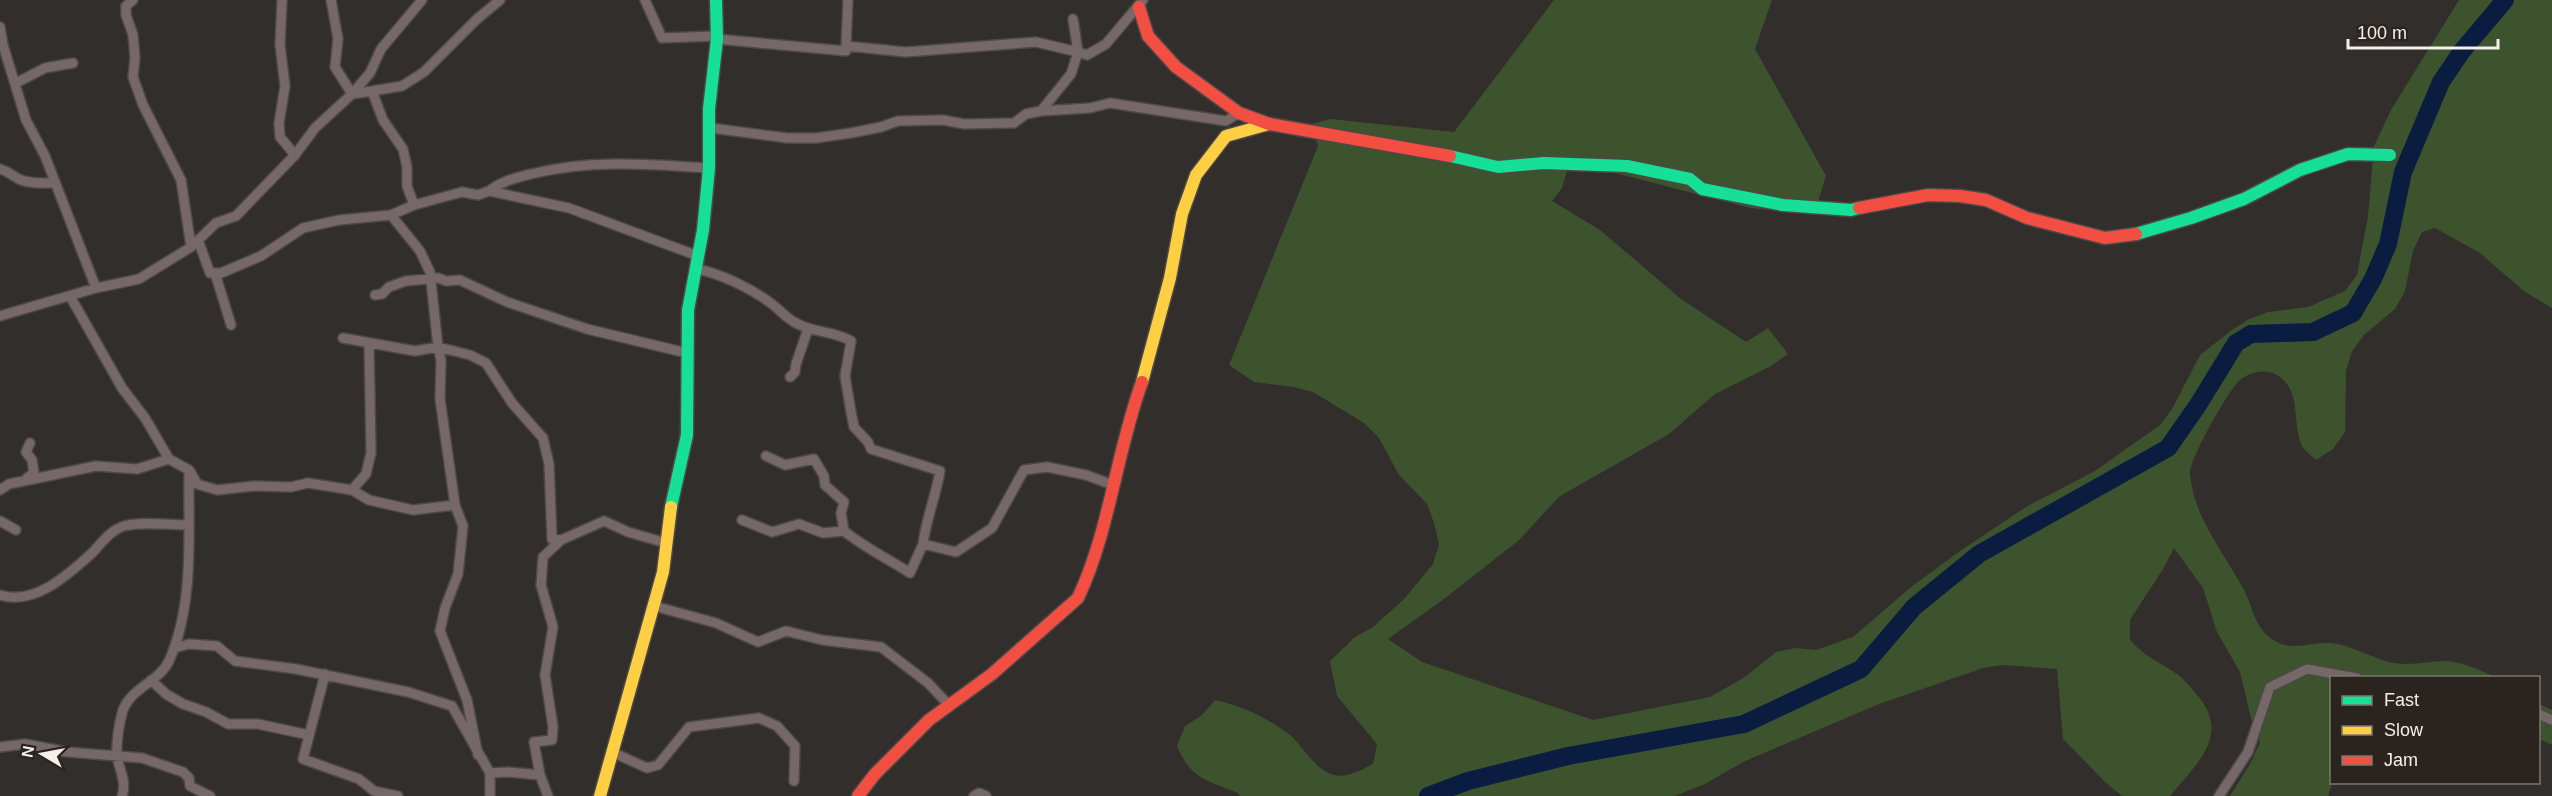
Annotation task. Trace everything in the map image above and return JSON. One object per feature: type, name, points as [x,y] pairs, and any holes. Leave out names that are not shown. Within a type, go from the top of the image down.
[{"type":"street","points":[[133,0],[126,6],[126,15],[133,35],[135,58],[133,77],[143,105],[181,180],[191,248]]},
{"type":"street","points":[[282,0],[280,45],[285,86],[280,104],[280,137],[295,155]]},
{"type":"street","points":[[331,0],[338,39],[335,67],[352,94]]},
{"type":"street","points":[[0,316],[96,288],[139,279],[191,248],[216,223],[236,216],[295,155],[315,128],[352,94],[370,73],[381,49],[422,0]]},
{"type":"street","points":[[352,94],[402,86],[424,72],[477,19],[500,0]]},
{"type":"street","points":[[645,0],[662,38],[717,38],[846,51],[848,0]]},
{"type":"street","points":[[600,796],[663,572],[672,498],[687,435],[688,310],[710,168],[710,109],[717,38],[716,0]]},
{"type":"street","points":[[846,46],[906,52],[1036,42],[1087,55],[1106,44],[1141,3]]},
{"type":"street","points":[[1141,3],[1148,36],[1176,67],[1239,113],[1269,124],[1422,150],[1498,167],[1544,163],[1627,166],[1690,178],[1702,189],[1783,205],[1851,210],[1928,195],[1960,196],[1986,200],[2027,218],[2105,238],[2140,233],[2191,218],[2244,199],[2300,170],[2348,154],[2390,155]]},
{"type":"street","points":[[1041,111],[1071,74],[1078,52],[1073,19]]},
{"type":"street","points":[[0,27],[3,45],[26,120],[45,156],[96,288]]},
{"type":"street","points":[[16,83],[45,68],[73,63]]},
{"type":"street","points":[[372,91],[383,120],[403,149],[407,167],[407,186],[414,206]]},
{"type":"street","points":[[711,128],[787,138],[816,138],[867,130],[898,121],[943,120],[964,124],[1014,123],[1026,114],[1090,108],[1110,102],[1226,121],[1239,113]]},
{"type":"street","points":[[858,796],[929,720],[992,674],[1078,598],[1086,582],[1110,506],[1113,485],[1126,444],[1131,412],[1143,380],[1170,278],[1182,214],[1196,175],[1226,136],[1269,124]]},
{"type":"street","points":[[198,240],[210,273],[215,273],[261,256],[303,228],[339,220],[391,215],[462,192],[478,195],[489,191],[501,182],[556,168],[593,164],[710,168]]},
{"type":"street","points":[[0,169],[36,184],[55,183]]},
{"type":"street","points":[[489,191],[569,208],[698,256]]},
{"type":"street","points":[[391,215],[420,251],[430,272],[441,360],[440,399],[455,505],[463,526],[458,574],[445,608],[441,631],[467,700],[478,755]]},
{"type":"street","points":[[696,269],[714,272],[771,303],[794,323],[808,329],[843,336],[851,341],[845,376],[854,427],[868,442],[871,449],[940,471],[923,544],[910,573],[844,531],[823,533],[799,524],[772,532],[741,520]]},
{"type":"street","points":[[215,273],[231,325]]},
{"type":"street","points":[[375,295],[382,294],[389,287],[406,281],[438,278],[446,281],[460,280],[507,302],[587,329],[687,353]]},
{"type":"street","points":[[70,296],[122,388],[145,418],[169,459],[189,470],[197,484],[217,490],[254,486],[291,487],[308,483],[352,490],[369,500],[412,510],[455,505]]},
{"type":"street","points":[[790,378],[795,372],[808,329]]},
{"type":"street","points":[[343,338],[415,351],[438,347],[470,355],[486,363],[512,403],[543,438],[549,465],[552,539],[561,540]]},
{"type":"street","points":[[352,490],[366,474],[370,453],[369,344]]},
{"type":"street","points":[[23,481],[34,473],[32,460],[26,452],[30,443]]},
{"type":"street","points":[[766,456],[785,465],[814,459],[824,476],[825,485],[844,502],[841,513],[844,531]]},
{"type":"street","points":[[0,490],[9,484],[96,466],[137,469],[169,459]]},
{"type":"street","points":[[923,544],[956,552],[983,535],[992,528],[1024,470],[1040,470],[1047,467],[1086,475],[1113,485]]},
{"type":"street","points":[[122,796],[123,778],[117,754],[124,710],[134,692],[168,664],[174,648],[188,585],[189,470]]},
{"type":"street","points":[[0,520],[16,530]]},
{"type":"street","points":[[548,796],[540,775],[534,742],[552,740],[553,727],[545,675],[553,627],[541,585],[543,557],[561,540],[604,521],[628,532],[666,543]]},
{"type":"street","points":[[0,595],[11,599],[33,595],[54,584],[92,553],[106,538],[122,527],[189,525]]},
{"type":"street","points":[[654,606],[716,623],[758,642],[786,631],[822,640],[881,647],[928,683],[949,705]]},
{"type":"street","points":[[174,648],[189,644],[217,646],[235,661],[325,674],[408,692],[452,706],[490,773],[490,796]]},
{"type":"street","points":[[2219,796],[2247,752],[2270,687],[2307,669],[2346,676]]},
{"type":"street","points":[[325,674],[303,759],[359,779],[374,791],[398,796]]},
{"type":"street","points":[[151,680],[165,694],[228,724],[258,724],[309,735]]},
{"type":"street","points":[[612,752],[647,768],[658,765],[688,727],[759,718],[777,726],[795,746],[794,781]]},
{"type":"street","points":[[0,747],[25,744],[67,752],[117,754],[142,758],[183,772],[189,778],[190,786],[183,796]]},
{"type":"street","points":[[490,773],[540,775]]},
{"type":"street","points":[[190,786],[210,796]]},
{"type":"street","points":[[974,796],[979,793],[986,796]]},
{"type":"green space","points":[[1554,0],[1772,0],[1755,49],[1826,176],[1814,215],[1751,208],[1615,173],[1567,171],[1562,188],[1552,201],[1600,230],[1681,299],[1746,342],[1768,328],[1788,354],[1771,366],[1715,394],[1669,434],[1560,496],[1518,541],[1388,639],[1422,662],[1593,720],[1710,697],[1745,677],[1776,652],[1796,648],[1816,650],[1853,637],[1911,587],[1960,551],[2026,507],[2095,471],[2160,425],[2172,409],[2200,355],[2232,330],[2249,319],[2268,312],[2308,307],[2345,291],[2357,275],[2368,216],[2374,146],[2391,110],[2459,0],[2552,0],[2552,308],[2525,292],[2480,253],[2435,228],[2422,232],[2413,251],[2405,291],[2395,309],[2364,335],[2352,351],[2346,371],[2345,432],[2333,449],[2316,460],[2305,450],[2298,435],[2295,405],[2289,387],[2284,380],[2271,372],[2255,372],[2241,379],[2226,399],[2202,442],[2191,466],[2190,474],[2192,489],[2203,519],[2243,588],[2263,631],[2275,641],[2289,646],[2333,643],[2396,663],[2447,661],[2471,667],[2492,676],[2330,676],[2332,784],[2328,796],[2230,796],[2251,762],[2260,742],[2251,718],[2240,672],[2217,632],[2203,588],[2174,548],[2130,620],[2130,640],[2142,652],[2186,682],[2207,710],[2211,723],[2211,736],[2199,761],[2170,796],[2122,796],[2063,739],[2057,669],[2003,665],[1983,668],[1879,704],[1743,762],[1705,784],[1675,796],[1240,796],[1238,793],[1208,781],[1194,772],[1182,757],[1177,746],[1185,726],[1202,715],[1215,700],[1254,713],[1273,723],[1290,735],[1327,773],[1344,775],[1373,764],[1377,744],[1337,696],[1330,661],[1355,637],[1373,627],[1404,599],[1433,564],[1439,544],[1434,523],[1427,504],[1399,475],[1379,438],[1364,423],[1313,392],[1254,382],[1229,365],[1318,146],[1311,124],[1330,119],[1454,132]]},
{"type":"green space","points":[[2540,704],[2552,710],[2552,745],[2540,739]]},
{"type":"waterway","points":[[1428,796],[1468,781],[1568,756],[1744,724],[1861,669],[1914,607],[1979,554],[2168,448],[2198,405],[2236,343],[2251,334],[2313,332],[2353,313],[2373,279],[2388,244],[2403,172],[2441,82],[2462,51],[2505,0]]},
{"type":"traffic: fast","points":[[671,507],[687,435],[688,310],[703,230],[709,168],[709,109],[717,39],[716,0]]},
{"type":"traffic: fast","points":[[2136,234],[2244,199],[2300,170],[2348,154],[2390,155]]},
{"type":"traffic: fast","points":[[1450,156],[1498,167],[1544,163],[1627,166],[1690,179],[1702,189],[1783,205],[1851,210],[1859,208]]},
{"type":"traffic: slow","points":[[1142,382],[1170,278],[1182,214],[1196,175],[1226,136],[1269,124]]},
{"type":"traffic: slow","points":[[600,796],[663,572],[671,507]]},
{"type":"traffic: jam","points":[[1139,7],[1148,36],[1176,67],[1239,113],[1269,124],[1450,156]]},
{"type":"traffic: jam","points":[[1859,208],[1928,195],[1960,196],[1986,200],[2027,218],[2105,238],[2136,234]]},
{"type":"traffic: jam","points":[[858,796],[875,774],[929,720],[992,674],[1078,598],[1098,546],[1142,382]]}]
